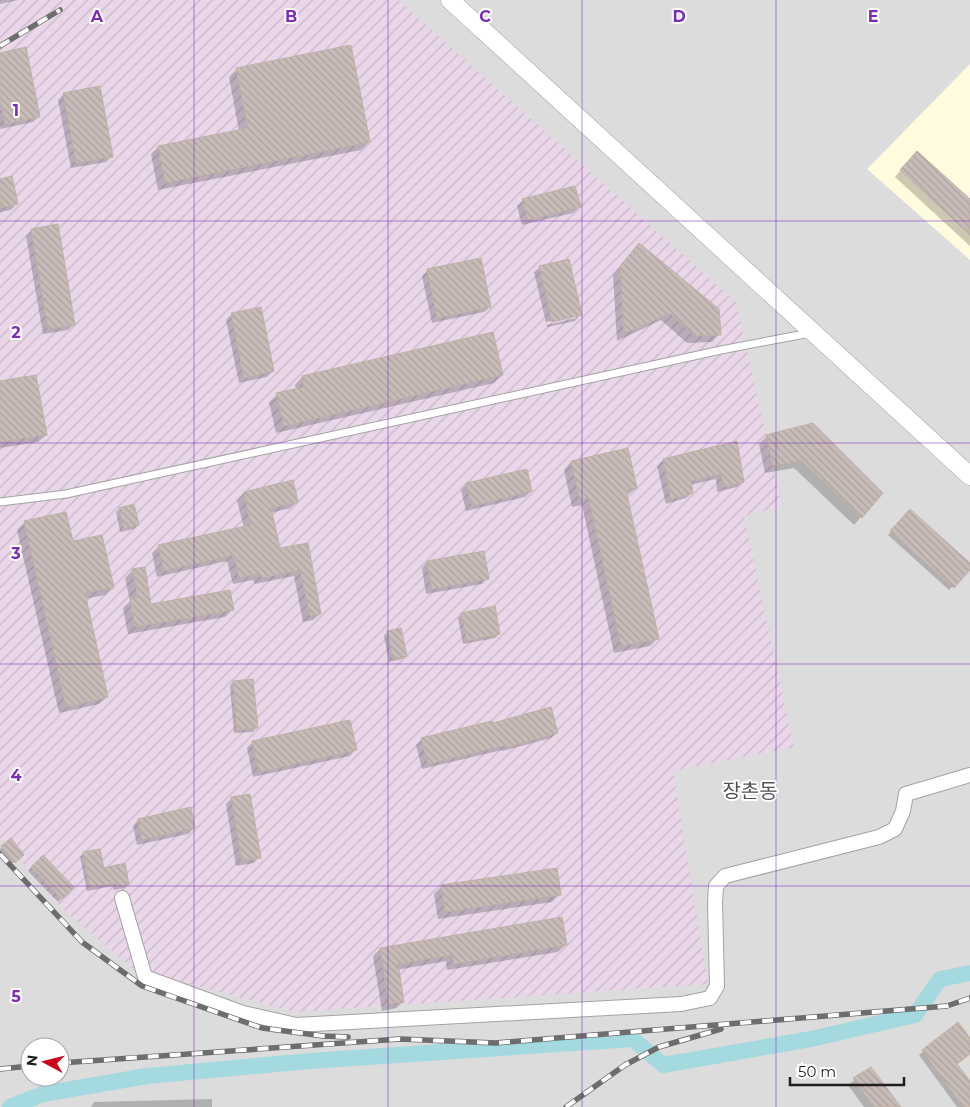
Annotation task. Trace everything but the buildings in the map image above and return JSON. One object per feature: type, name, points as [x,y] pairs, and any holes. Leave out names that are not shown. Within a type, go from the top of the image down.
[{"type":"street","points":[[450,0],[970,476]]},
{"type":"street","points":[[122,898],[145,977],[243,1013],[296,1025],[681,1004],[710,998],[717,986],[714,903],[716,886],[725,876],[879,837],[895,829],[903,811],[906,794],[970,775]]},
{"type":"lane","points":[[0,502],[76,492],[721,350],[813,332]]},
{"type":"shaded area","points":[[0,0],[970,0],[970,1107],[0,1107]]},
{"type":"shaded area","points":[[0,0],[398,0],[736,302],[782,506],[744,516],[794,747],[673,771],[708,984],[295,1012],[133,969],[62,908],[0,837]]},
{"type":"shaded area","points":[[970,64],[970,260],[867,169]]},
{"type":"waterway","points":[[10,1107],[43,1094],[147,1076],[310,1061],[633,1039],[663,1065],[811,1039],[915,1015],[940,979],[970,973]]},
{"type":"railway","points":[[0,46],[60,10]]},
{"type":"railway","points":[[0,854],[82,942],[142,986],[262,1028],[323,1036],[348,1037]]},
{"type":"railway","points":[[70,1062],[400,1039],[496,1043],[947,1006],[970,998]]},
{"type":"railway","points":[[566,1107],[625,1065],[659,1047],[721,1029]]},
{"type":"railway","points":[[0,1069],[20,1067]]},
{"type":"district","name":"장촌동","points":[[750,791]]}]
